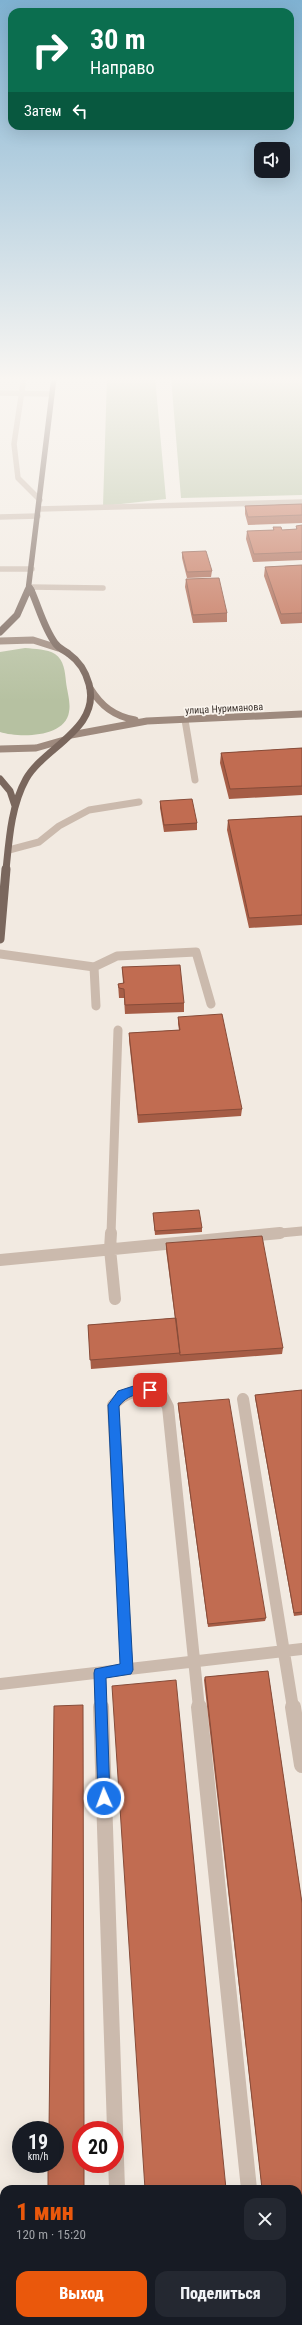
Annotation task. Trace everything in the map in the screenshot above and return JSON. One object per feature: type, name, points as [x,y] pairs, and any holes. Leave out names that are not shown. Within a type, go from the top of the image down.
[{"type":"main road","points":[[0,632],[17,615],[30,587],[42,486]]},
{"type":"main road","points":[[30,587],[58,648]]},
{"type":"main road","points":[[0,641],[33,640],[58,648],[76,661],[85,674],[97,701],[113,714],[147,721]]},
{"type":"main road","points":[[0,939],[2,896],[15,806],[26,778],[64,740],[71,735],[87,711],[90,703],[90,688]]},
{"type":"main road","name":"улица Нуриманова","points":[[147,721],[302,714]]},
{"type":"main road","points":[[71,735],[147,721]]},
{"type":"main road","points":[[0,749],[36,748],[64,740]]},
{"type":"main road","points":[[0,779],[10,792],[15,806]]},
{"type":"street","points":[[26,486],[40,500]]},
{"type":"street","points":[[39,509],[302,502]]},
{"type":"street","points":[[0,517],[38,516]]},
{"type":"street","points":[[0,569],[32,569]]},
{"type":"street","points":[[30,587],[103,588]]},
{"type":"street","points":[[185,720],[195,780]]},
{"type":"street","points":[[9,850],[39,842],[59,826],[89,810],[139,802]]},
{"type":"street","points":[[0,954],[94,968],[118,956],[196,952],[211,1004]]},
{"type":"street","points":[[94,968],[96,1006]]},
{"type":"street","points":[[115,1299],[110,1249],[114,1198],[118,1030]]},
{"type":"street","points":[[0,1260],[302,1231]]},
{"type":"street","points":[[127,1670],[113,1405],[122,1394],[140,1388],[160,1391],[168,1407],[193,1661],[249,2185]]},
{"type":"street","points":[[243,1399],[285,1651],[302,1765]]},
{"type":"street","points":[[0,1684],[302,1649]]},
{"type":"street","points":[[100,1673],[117,2185]]},
{"type":"green space","points":[[104,486],[165,486],[166,499],[103,506]]},
{"type":"green space","points":[[180,486],[302,486],[302,495],[181,498]]},
{"type":"green space","points":[[25,648],[48,651],[58,657],[64,666],[69,712],[66,721],[59,727],[50,731],[29,735],[8,734],[0,732],[0,652]]},
{"type":"building","points":[[302,504],[302,515],[248,517],[245,506]]},
{"type":"building","points":[[302,525],[302,552],[254,554],[247,531],[274,530],[273,527],[281,527],[282,530],[297,529],[296,526]]},
{"type":"building","points":[[206,551],[212,571],[187,572],[182,552]]},
{"type":"building","points":[[302,565],[302,613],[281,614],[265,567]]},
{"type":"building","points":[[219,578],[227,613],[193,615],[186,579]]},
{"type":"building","points":[[302,748],[302,786],[230,789],[221,753]]},
{"type":"building","points":[[192,799],[197,823],[164,825],[160,801]]},
{"type":"building","points":[[302,816],[302,915],[249,918],[228,820]]},
{"type":"building","points":[[180,965],[184,1003],[125,1005],[124,989],[119,988],[118,984],[124,983],[122,967]]},
{"type":"building","points":[[222,1014],[242,1109],[138,1115],[129,1033],[180,1030],[178,1017]]},
{"type":"building","points":[[199,1210],[202,1228],[155,1231],[153,1213]]},
{"type":"building","points":[[262,1236],[283,1348],[180,1355],[166,1243]]},
{"type":"building","points":[[176,1318],[180,1353],[90,1360],[88,1325]]},
{"type":"building","points":[[302,1390],[302,1612],[294,1613],[255,1395]]},
{"type":"building","points":[[229,1399],[266,1618],[208,1624],[178,1403]]},
{"type":"building","points":[[268,1671],[302,1903],[302,2185],[262,2185],[205,1677]]},
{"type":"building","points":[[176,1680],[226,2185],[145,2185],[112,1686]]},
{"type":"building","points":[[83,1705],[84,2121],[72,2121],[72,2173],[84,2173],[84,2185],[48,2185],[48,2173],[64,2173],[64,2121],[49,2121],[54,1706]]},
{"type":"route","points":[[104,1798],[100,1673],[127,1670],[113,1405],[122,1394],[140,1388],[150,1390]]}]
